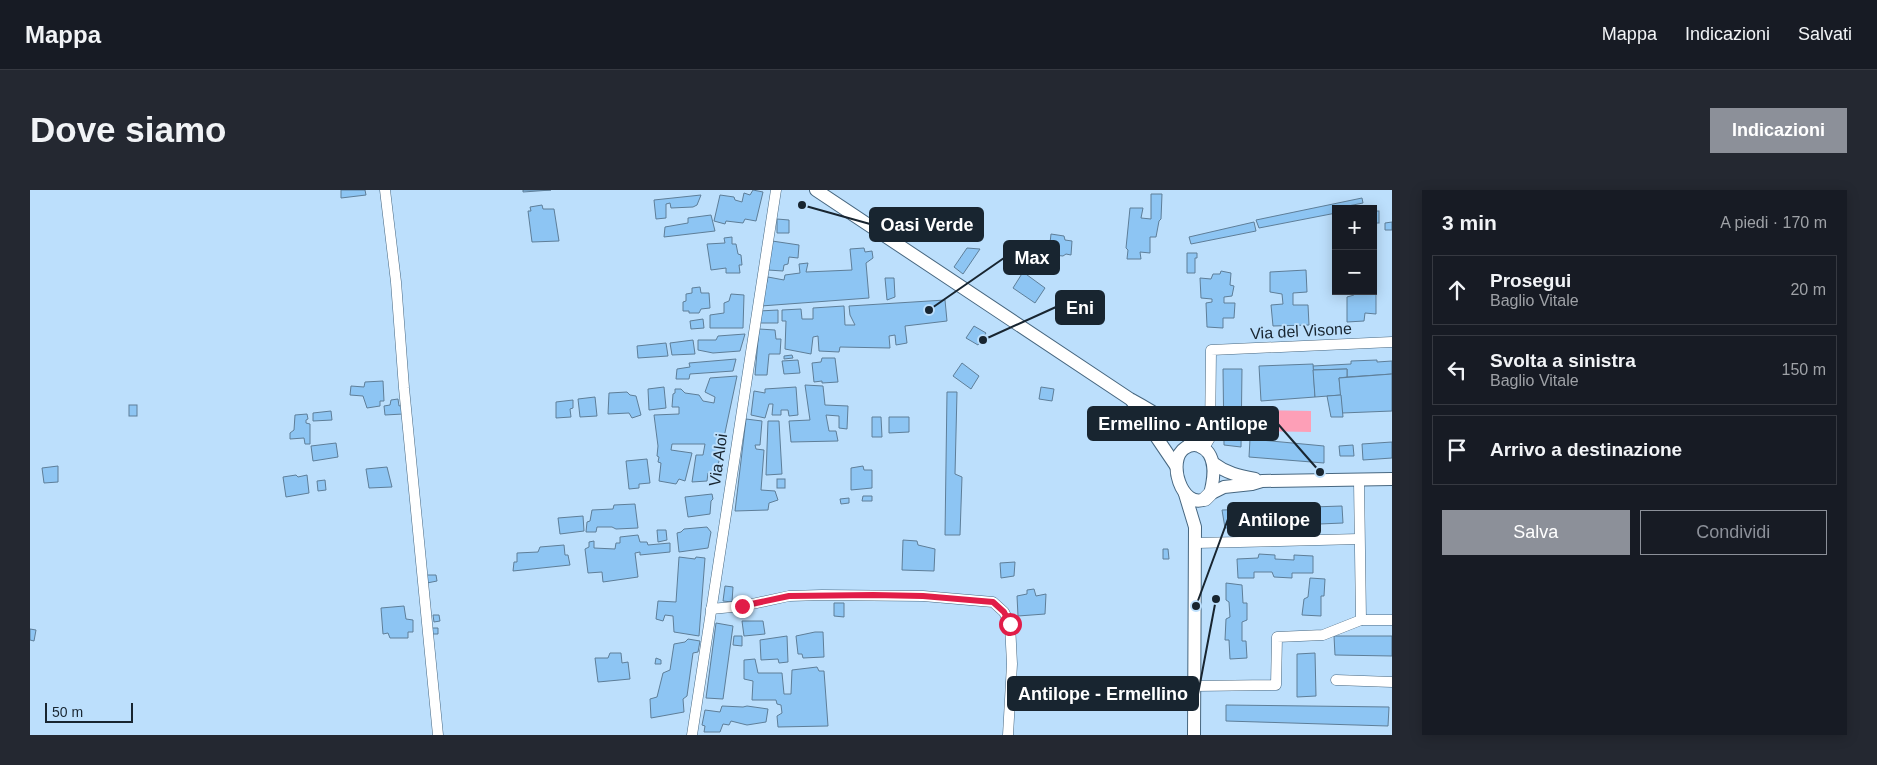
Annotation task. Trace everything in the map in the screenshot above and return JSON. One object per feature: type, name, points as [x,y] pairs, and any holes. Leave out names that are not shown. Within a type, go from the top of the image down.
[{"type":"street","points":[[385,190],[396,282],[404,388],[438,735]]},
{"type":"street","name":"Via Aloi","points":[[692,735],[776,190]]},
{"type":"street","points":[[816,190],[1184,433],[1200,446],[1212,457],[1213,463],[1208,496],[1196,526]]},
{"type":"street","name":"Via del Visone","points":[[1200,446],[1210,438],[1211,350],[1392,342]]},
{"type":"street","points":[[1130,399],[1176,466],[1196,526],[1194,735]]},
{"type":"street","points":[[1176,466],[1177,457],[1184,449],[1190,445],[1200,446]]},
{"type":"street","points":[[1213,463],[1222,470],[1262,481],[1392,479]]},
{"type":"street","points":[[1185,494],[1201,501],[1224,487],[1262,481]]},
{"type":"street","points":[[1358,481],[1361,620]]},
{"type":"street","points":[[1196,543],[1359,539]]},
{"type":"street","points":[[711,609],[742,606],[789,596],[822,595],[923,596],[993,602],[1004,612],[1010,624],[1012,664],[1008,735]]},
{"type":"street","points":[[1195,686],[1276,685],[1277,637],[1323,635],[1361,620],[1392,620]]},
{"type":"street","points":[[1336,680],[1392,682]]},
{"type":"shaded area","points":[[1264,410],[1311,411],[1311,432],[1264,431]]},
{"type":"building","points":[[341,190],[365,190],[366,195],[341,198]]},
{"type":"building","points":[[523,190],[551,190],[523,192]]},
{"type":"building","points":[[753,190],[763,192],[756,221],[745,219],[743,223],[726,221],[725,224],[714,221],[720,195],[734,197],[735,200],[742,202],[744,193],[750,195]]},
{"type":"building","points":[[1151,194],[1162,194],[1161,219],[1156,237],[1150,237],[1150,253],[1140,252],[1141,259],[1127,259],[1128,250],[1126,248],[1130,208],[1143,208],[1141,218],[1151,219]]},
{"type":"building","points":[[701,195],[697,205],[693,207],[671,208],[670,203],[666,204],[666,218],[656,219],[654,200]]},
{"type":"building","points":[[1362,198],[1363,203],[1332,205],[1332,214],[1259,228],[1256,220]]},
{"type":"building","points":[[542,205],[543,209],[554,209],[559,241],[532,242],[528,211],[531,211],[530,207]]},
{"type":"building","points":[[1377,211],[1379,211],[1379,223],[1377,223]]},
{"type":"building","points":[[711,215],[715,231],[664,237],[665,227],[688,223],[688,218]]},
{"type":"building","points":[[777,219],[789,220],[789,233],[777,233]]},
{"type":"building","points":[[1254,222],[1256,231],[1191,244],[1189,237]]},
{"type":"building","points":[[1392,222],[1392,230],[1385,230],[1385,223]]},
{"type":"building","points":[[1051,234],[1064,236],[1065,240],[1072,241],[1071,255],[1053,255],[1054,244],[1050,243]]},
{"type":"building","points":[[732,237],[732,244],[736,244],[738,254],[741,255],[742,265],[739,265],[740,273],[726,273],[726,268],[711,270],[707,244],[725,243],[724,238]]},
{"type":"building","points":[[772,241],[799,245],[798,258],[789,257],[788,264],[784,265],[783,271],[768,270]]},
{"type":"building","points":[[864,248],[865,252],[872,251],[873,258],[866,263],[869,298],[761,306],[768,277],[784,280],[785,275],[800,273],[799,264],[808,263],[806,272],[852,270],[850,249]]},
{"type":"building","points":[[967,248],[980,249],[963,274],[954,267]]},
{"type":"building","points":[[1187,253],[1197,253],[1195,273],[1187,273]]},
{"type":"building","points":[[1306,270],[1307,292],[1293,293],[1293,305],[1308,305],[1309,325],[1273,326],[1271,305],[1283,304],[1282,294],[1270,292],[1270,272]]},
{"type":"building","points":[[1221,271],[1231,273],[1230,285],[1234,286],[1232,296],[1224,297],[1224,303],[1235,303],[1234,318],[1223,318],[1223,328],[1207,327],[1206,303],[1212,302],[1212,299],[1201,298],[1200,278],[1211,279],[1213,274],[1220,274]]},
{"type":"building","points":[[1023,272],[1045,288],[1035,303],[1013,288]]},
{"type":"building","points":[[885,278],[894,278],[895,297],[887,300]]},
{"type":"building","points":[[700,287],[701,293],[709,293],[710,308],[701,309],[699,313],[683,311],[683,302],[686,301],[686,294],[692,293],[692,288]]},
{"type":"building","points":[[731,294],[744,295],[743,328],[710,328],[710,315],[724,313],[724,303],[729,301]]},
{"type":"building","points":[[1354,295],[1376,295],[1376,314],[1365,313],[1364,321],[1347,322],[1347,297]]},
{"type":"building","points":[[945,300],[947,321],[905,326],[907,343],[896,345],[895,335],[889,336],[890,348],[840,347],[839,352],[819,351],[818,336],[813,337],[811,354],[785,349],[786,321],[782,321],[782,310],[801,309],[802,319],[813,319],[813,308],[844,306],[845,325],[855,325],[850,315],[849,306]]},
{"type":"building","points":[[778,310],[778,323],[757,323],[759,311]]},
{"type":"building","points":[[703,319],[704,328],[691,329],[690,321]]},
{"type":"building","points":[[974,326],[986,333],[978,345],[966,338]]},
{"type":"building","points":[[759,329],[775,330],[776,339],[781,339],[780,354],[769,354],[767,375],[755,375]]},
{"type":"building","points":[[745,334],[740,351],[713,353],[698,350],[698,340],[716,340],[718,336]]},
{"type":"building","points":[[693,340],[695,354],[672,355],[670,343]]},
{"type":"building","points":[[666,343],[668,356],[638,358],[637,346]]},
{"type":"building","points":[[792,355],[793,358],[784,359],[784,356]]},
{"type":"building","points":[[822,358],[835,358],[838,382],[814,382],[812,363],[821,362]]},
{"type":"building","points":[[736,359],[733,371],[690,374],[689,379],[676,379],[677,369],[690,367],[689,363]]},
{"type":"building","points":[[798,360],[800,373],[784,374],[782,361]]},
{"type":"building","points":[[1377,360],[1377,362],[1392,361],[1392,374],[1347,377],[1347,369],[1313,370],[1313,366],[1351,364],[1351,361]]},
{"type":"building","points":[[962,363],[979,376],[971,389],[953,376]]},
{"type":"building","points":[[1313,364],[1315,397],[1261,401],[1259,366]]},
{"type":"building","points":[[1223,369],[1242,369],[1241,447],[1224,445]]},
{"type":"building","points":[[1347,369],[1347,377],[1339,378],[1341,395],[1315,397],[1313,370]]},
{"type":"building","points":[[1392,374],[1392,411],[1342,413],[1339,378]]},
{"type":"building","points":[[737,376],[716,475],[708,473],[707,481],[692,482],[696,455],[703,455],[705,444],[672,444],[671,450],[692,453],[685,481],[679,479],[676,484],[659,481],[661,463],[658,462],[659,457],[657,456],[658,446],[654,415],[679,414],[679,407],[672,407],[675,389],[699,395],[703,401],[714,403],[715,397],[705,392],[710,378]]},
{"type":"building","points":[[383,381],[384,401],[380,401],[380,406],[367,408],[363,396],[350,395],[351,386],[364,387],[365,382]]},
{"type":"building","points":[[805,385],[823,386],[825,405],[848,406],[847,429],[839,428],[839,416],[826,415],[829,431],[836,431],[838,441],[791,442],[789,421],[810,420]]},
{"type":"building","points":[[664,387],[666,408],[649,410],[648,389]]},
{"type":"building","points":[[796,387],[798,415],[789,416],[788,410],[781,410],[781,415],[772,415],[773,404],[769,404],[765,418],[751,415],[754,391],[765,393],[765,389]]},
{"type":"building","points":[[1041,387],[1054,389],[1052,401],[1039,399]]},
{"type":"building","points":[[627,392],[630,395],[636,396],[641,415],[632,418],[629,413],[608,414],[609,393]]},
{"type":"building","points":[[947,392],[957,392],[955,474],[962,477],[960,535],[945,535]]},
{"type":"building","points":[[1341,395],[1343,417],[1331,417],[1327,396]]},
{"type":"building","points":[[595,397],[597,416],[580,417],[578,399]]},
{"type":"building","points":[[398,399],[399,406],[403,405],[403,414],[385,415],[384,406],[390,405],[391,400]]},
{"type":"building","points":[[573,400],[573,408],[570,409],[571,417],[556,418],[556,402]]},
{"type":"building","points":[[129,405],[137,405],[137,416],[129,416]]},
{"type":"building","points":[[331,411],[332,420],[313,421],[313,413]]},
{"type":"building","points":[[307,414],[308,419],[306,423],[310,424],[310,444],[305,444],[304,438],[290,439],[290,433],[294,430],[295,415]]},
{"type":"building","points":[[872,417],[881,417],[882,437],[872,437]]},
{"type":"building","points":[[889,417],[909,417],[909,432],[889,433]]},
{"type":"building","points":[[746,419],[762,421],[760,445],[755,445],[756,449],[764,450],[761,490],[775,491],[778,500],[769,503],[768,510],[735,511]]},
{"type":"building","points":[[768,421],[779,421],[782,474],[766,475]]},
{"type":"building","points":[[1250,439],[1324,446],[1324,463],[1249,457]]},
{"type":"building","points":[[1392,442],[1392,458],[1363,460],[1362,444]]},
{"type":"building","points":[[336,443],[338,457],[313,461],[311,446]]},
{"type":"building","points":[[1353,445],[1354,456],[1340,456],[1339,446]]},
{"type":"building","points":[[647,459],[650,483],[639,484],[639,488],[629,489],[626,461]]},
{"type":"building","points":[[58,466],[58,482],[44,483],[42,468]]},
{"type":"building","points":[[863,466],[864,470],[872,470],[872,488],[851,490],[851,468]]},
{"type":"building","points":[[387,467],[392,487],[369,488],[366,469]]},
{"type":"building","points":[[296,475],[298,477],[307,475],[309,493],[286,497],[283,477]]},
{"type":"building","points":[[777,479],[785,479],[785,488],[777,488]]},
{"type":"building","points":[[325,480],[326,490],[318,491],[317,481]]},
{"type":"building","points":[[712,494],[710,514],[688,517],[685,497]]},
{"type":"building","points":[[863,496],[872,496],[872,501],[862,501]]},
{"type":"building","points":[[849,498],[849,503],[841,504],[840,499]]},
{"type":"building","points":[[635,504],[638,528],[616,529],[612,527],[597,527],[596,532],[586,532],[587,522],[590,521],[592,510],[613,509],[614,505]]},
{"type":"building","points":[[1342,506],[1343,523],[1225,528],[1222,510]]},
{"type":"building","points":[[583,516],[584,531],[560,534],[558,518]]},
{"type":"building","points":[[707,527],[711,532],[708,548],[679,552],[677,533],[684,529]]},
{"type":"building","points":[[657,530],[666,530],[667,540],[658,542]]},
{"type":"building","points":[[638,535],[640,542],[647,542],[648,545],[670,543],[670,552],[640,555],[640,552],[635,553],[638,577],[603,582],[602,572],[588,573],[585,549],[589,547],[589,542],[594,541],[594,548],[615,549],[616,543],[620,543],[620,537]]},
{"type":"building","points":[[903,540],[917,541],[918,545],[935,549],[934,571],[902,570]]},
{"type":"building","points":[[564,545],[565,555],[568,555],[570,565],[513,571],[514,562],[517,562],[517,553],[538,552],[540,547]]},
{"type":"building","points":[[1163,549],[1168,549],[1169,559],[1163,559]]},
{"type":"building","points":[[1259,554],[1275,555],[1275,559],[1294,560],[1294,555],[1313,556],[1313,573],[1292,573],[1292,578],[1274,577],[1272,572],[1254,572],[1254,578],[1238,578],[1237,559],[1258,558]]},
{"type":"building","points":[[679,557],[705,558],[699,636],[674,632],[673,616],[665,615],[663,621],[656,619],[658,601],[676,602]]},
{"type":"building","points":[[1015,562],[1014,576],[1001,578],[1000,563]]},
{"type":"building","points":[[427,575],[436,575],[437,581],[427,583]]},
{"type":"building","points":[[1310,578],[1325,579],[1324,596],[1321,596],[1321,616],[1302,615],[1304,599],[1308,597]]},
{"type":"building","points":[[1226,583],[1242,585],[1243,603],[1247,603],[1247,620],[1242,622],[1242,641],[1246,641],[1247,658],[1230,659],[1229,640],[1225,640],[1226,619],[1230,617],[1229,602],[1226,600]]},
{"type":"building","points":[[725,586],[733,587],[732,602],[723,601]]},
{"type":"building","points":[[1034,589],[1036,596],[1046,594],[1045,614],[1018,616],[1017,596],[1027,594],[1027,590]]},
{"type":"building","points":[[834,603],[844,603],[844,617],[834,616]]},
{"type":"building","points":[[404,606],[406,619],[413,620],[413,632],[408,632],[408,638],[390,638],[388,633],[383,634],[381,608]]},
{"type":"building","points":[[433,615],[439,615],[440,621],[434,622]]},
{"type":"building","points":[[742,621],[763,621],[765,634],[744,636]]},
{"type":"building","points":[[716,623],[733,626],[723,699],[706,698]]},
{"type":"building","points":[[430,628],[438,628],[438,634],[431,634]]},
{"type":"building","points":[[30,629],[36,630],[34,641],[30,640]]},
{"type":"building","points":[[823,632],[824,657],[803,658],[802,654],[798,654],[796,636]]},
{"type":"building","points":[[734,636],[742,636],[742,646],[733,645]]},
{"type":"building","points":[[787,636],[788,662],[779,663],[778,659],[761,660],[760,640]]},
{"type":"building","points":[[1334,636],[1392,636],[1392,656],[1335,655]]},
{"type":"building","points":[[688,639],[700,641],[698,652],[693,653],[687,696],[683,699],[684,712],[651,718],[650,699],[657,697],[663,673],[670,670],[674,644],[685,642]]},
{"type":"building","points":[[610,653],[621,653],[622,663],[628,662],[630,679],[598,682],[595,658],[608,658]]},
{"type":"building","points":[[1315,653],[1316,696],[1297,697],[1297,654]]},
{"type":"building","points":[[656,658],[661,660],[661,664],[655,664]]},
{"type":"building","points":[[755,659],[758,673],[782,673],[784,694],[791,694],[792,670],[817,667],[819,671],[824,671],[828,726],[778,727],[777,716],[782,713],[781,705],[777,704],[776,700],[752,700],[753,681],[744,679],[744,660]]},
{"type":"building","points":[[1226,705],[1389,707],[1388,726],[1226,721]]},
{"type":"building","points":[[722,706],[747,706],[768,709],[766,722],[747,725],[731,721],[729,725],[723,724],[720,732],[704,732],[705,726],[702,725],[705,710],[720,712]]},
{"type":"place","name":"Oasi Verde","points":[[802,205]]},
{"type":"place","name":"Max","points":[[929,310]]},
{"type":"place","name":"Eni","points":[[983,340]]},
{"type":"place","name":"Ermellino - Antilope","points":[[1320,472]]},
{"type":"place","name":"Antilope - Ermellino","points":[[1216,599]]},
{"type":"place","name":"Antilope","points":[[1196,606]]},
{"type":"route","points":[[742,606],[789,596],[923,596],[993,602],[1004,612],[1010,624]]}]
